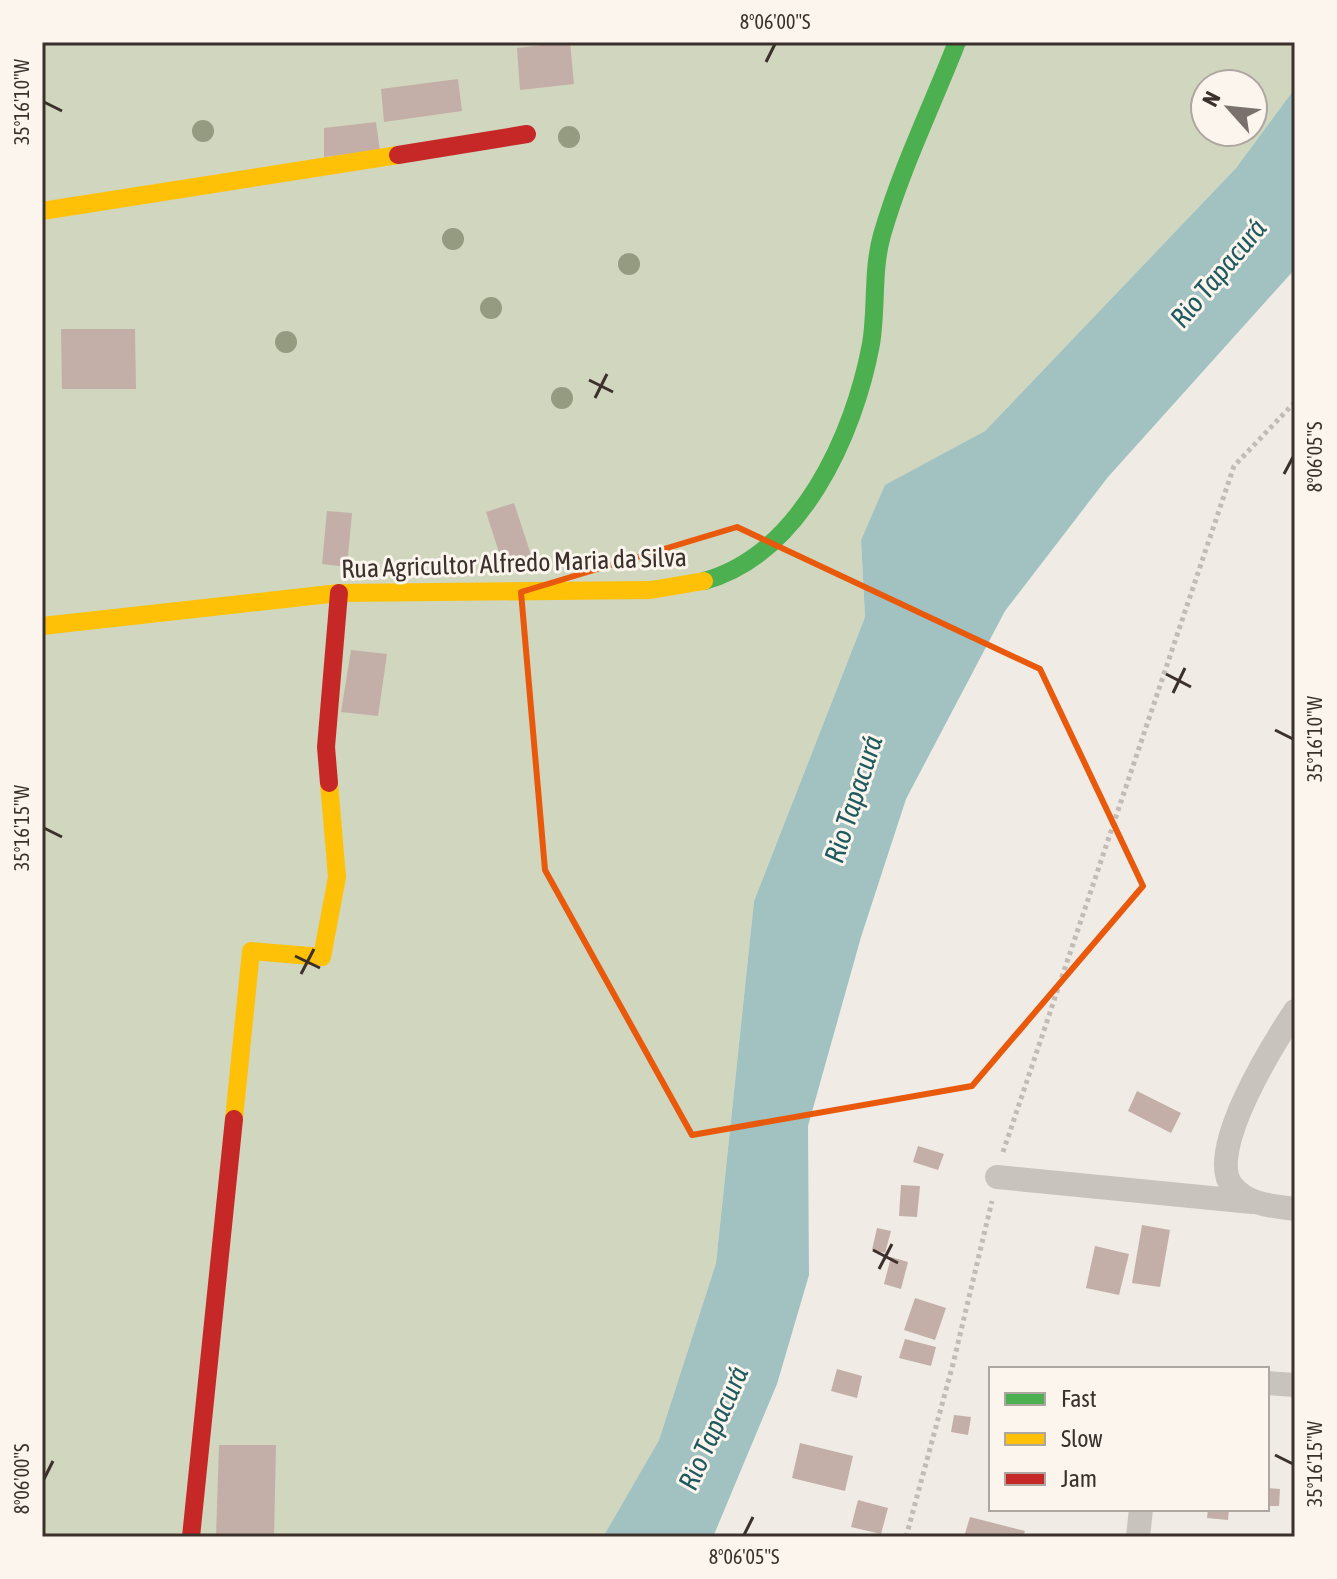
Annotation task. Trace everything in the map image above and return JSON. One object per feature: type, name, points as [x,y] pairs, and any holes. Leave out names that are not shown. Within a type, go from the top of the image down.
[{"type":"street","name":"Rua Agricultor Alfredo Maria da Silva","points":[[42,626],[339,593],[651,590],[700,585],[741,567],[791,524],[832,455],[854,400],[870,345],[881,238],[957,42]]},
{"type":"street","points":[[42,211],[527,134]]},
{"type":"street","points":[[191,1537],[251,951],[322,957],[337,877],[326,747],[339,593]]},
{"type":"street","points":[[1252,1202],[1231,1185],[1223,1162],[1227,1141],[1246,1097],[1295,1011]]},
{"type":"street","points":[[997,1177],[1295,1209]]},
{"type":"street","points":[[1269,1383],[1295,1385]]},
{"type":"street","points":[[1138,1537],[1141,1511]]},
{"type":"path","points":[[906,1537],[953,1364],[1009,1127],[1127,791],[1234,466],[1295,402]]},
{"type":"highlighted area","points":[[737,527],[1040,669],[1143,886],[972,1086],[692,1135],[545,870],[521,592]]},
{"type":"green space","points":[[42,42],[1295,42],[1295,88],[1269,123],[1269,68],[1189,68],[1189,148],[1251,148],[1236,168],[985,431],[885,486],[861,540],[865,617],[754,901],[716,1263],[659,1440],[603,1537],[42,1537]]},
{"type":"water","name":"Rio Tapacurá","points":[[1295,88],[1295,269],[1108,477],[1005,611],[906,799],[861,937],[808,1126],[809,1275],[777,1384],[713,1537],[603,1537],[659,1440],[716,1263],[754,901],[865,617],[861,540],[885,485],[985,431],[1236,168],[1251,148],[1269,148],[1269,123]]},
{"type":"building","points":[[570,42],[574,84],[520,90],[517,48]]},
{"type":"building","points":[[458,79],[462,111],[384,122],[381,89]]},
{"type":"building","points":[[376,122],[380,151],[324,157],[324,128]]},
{"type":"building","points":[[61,329],[135,329],[136,389],[62,389]]},
{"type":"building","points":[[514,503],[535,567],[506,574],[486,512]]},
{"type":"building","points":[[327,511],[352,513],[347,567],[322,564]]},
{"type":"building","points":[[351,650],[387,654],[378,716],[341,712]]},
{"type":"building","points":[[1137,1091],[1181,1113],[1171,1133],[1128,1111]]},
{"type":"building","points":[[918,1146],[944,1154],[938,1170],[913,1162]]},
{"type":"building","points":[[901,1185],[920,1186],[917,1217],[899,1216]]},
{"type":"building","points":[[1142,1225],[1170,1230],[1160,1287],[1132,1283]]},
{"type":"building","points":[[877,1228],[891,1231],[885,1253],[872,1250]]},
{"type":"building","points":[[1095,1246],[1129,1254],[1119,1295],[1086,1288]]},
{"type":"building","points":[[891,1257],[908,1262],[901,1289],[884,1284]]},
{"type":"building","points":[[915,1298],[946,1308],[935,1340],[904,1330]]},
{"type":"building","points":[[905,1339],[936,1347],[931,1366],[899,1358]]},
{"type":"building","points":[[837,1369],[862,1376],[857,1398],[831,1391]]},
{"type":"building","points":[[954,1415],[971,1417],[968,1435],[951,1432]]},
{"type":"building","points":[[800,1443],[853,1456],[845,1491],[792,1478]]},
{"type":"building","points":[[219,1445],[276,1445],[274,1537],[216,1537]]},
{"type":"building","points":[[1269,1488],[1280,1489],[1279,1506],[1269,1506]]},
{"type":"building","points":[[858,1500],[888,1508],[881,1534],[851,1527]]},
{"type":"building","points":[[1208,1511],[1229,1511],[1228,1520],[1207,1518]]},
{"type":"building","points":[[970,1517],[1025,1531],[1023,1537],[964,1537]]},
{"type":"traffic: fast","points":[[704,581],[738,567],[769,545],[795,518],[818,486],[836,452],[863,379],[871,344],[882,235],[907,162],[957,42]]},
{"type":"traffic: slow","points":[[42,211],[398,155]]},
{"type":"traffic: slow","points":[[42,626],[339,593],[651,590],[704,581]]},
{"type":"traffic: slow","points":[[234,1119],[251,951],[322,957],[337,877],[329,783]]},
{"type":"traffic: jam","points":[[398,155],[527,134]]},
{"type":"traffic: jam","points":[[329,783],[326,747],[339,593]]},
{"type":"traffic: jam","points":[[191,1537],[234,1119]]}]
